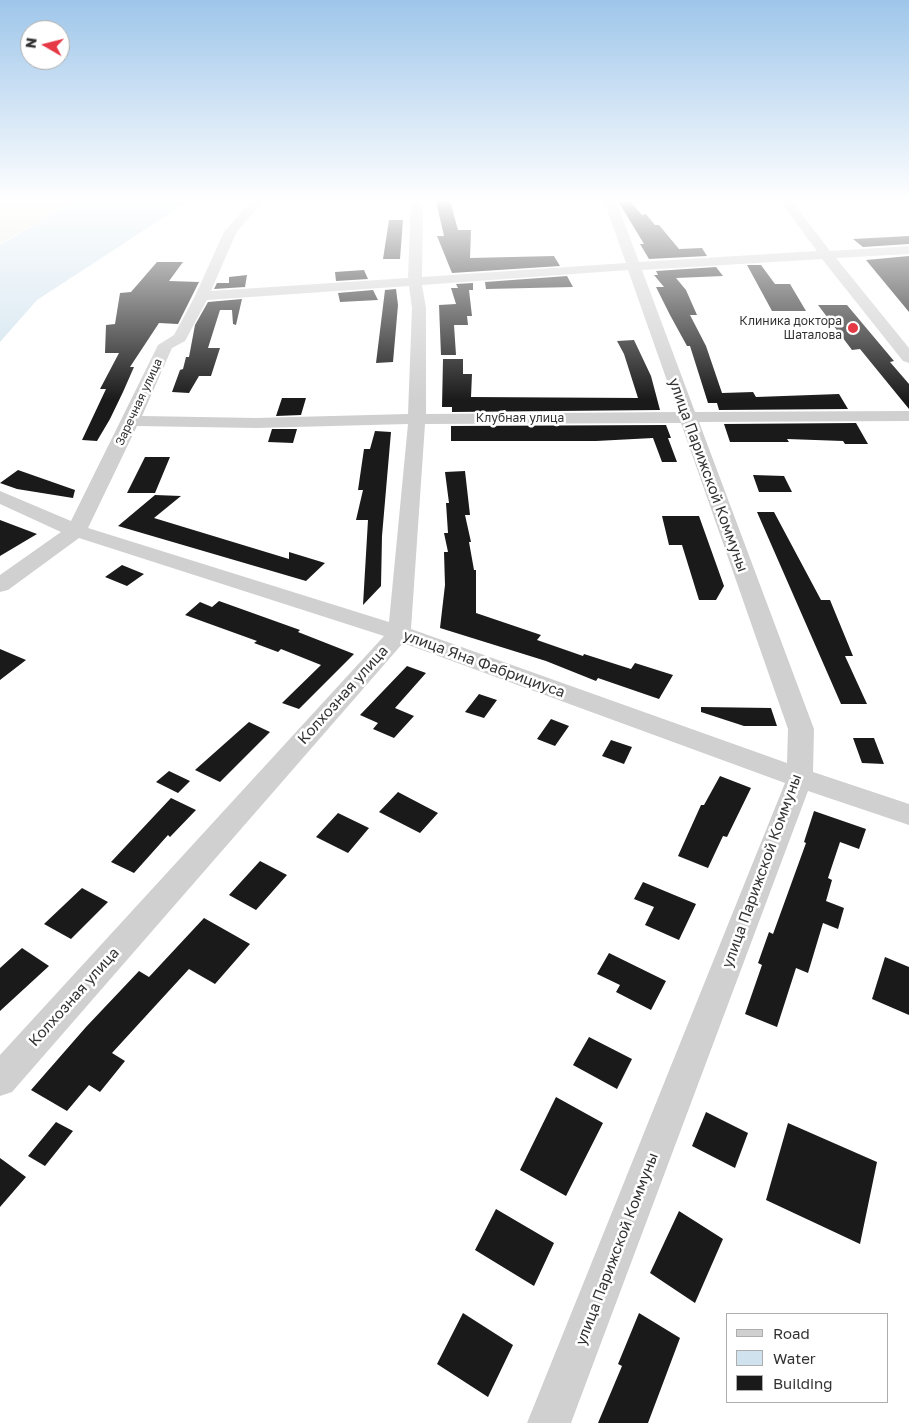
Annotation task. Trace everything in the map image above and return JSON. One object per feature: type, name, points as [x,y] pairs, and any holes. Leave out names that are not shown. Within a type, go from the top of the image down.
[{"type":"street","name":"Заречная улица","points":[[0,584],[76,531],[132,421],[166,345],[180,338],[215,267]]},
{"type":"street","name":"Колхозная улица","points":[[0,1080],[399,633],[417,419],[419,308],[415,283],[415,267]]},
{"type":"street","points":[[202,296],[415,283],[615,267]]},
{"type":"street","name":"улица Парижской Коммуны","points":[[549,1423],[800,778],[801,729],[634,267]]},
{"type":"street","points":[[836,267],[909,358]]},
{"type":"street","name":"Клубная улица","points":[[132,421],[256,423],[417,419],[909,416]]},
{"type":"street","name":"улица Яна Фабрициуса","points":[[0,497],[76,531],[399,633],[800,778],[909,815]]},
{"type":"water","points":[[0,267],[87,267],[37,300],[0,342]]},
{"type":"building","points":[[152,267],[179,267],[169,281],[199,282],[178,324],[159,323],[130,367],[134,367],[110,419],[97,441],[82,440],[106,389],[100,389],[119,353],[105,353],[106,325],[115,324],[120,293],[131,292]]},
{"type":"building","points":[[450,267],[538,267],[452,273]]},
{"type":"building","points":[[716,267],[723,276],[676,278],[686,290],[697,315],[690,315],[706,346],[722,393],[753,392],[756,397],[839,394],[848,409],[719,410],[717,403],[708,403],[690,346],[687,346],[656,287],[664,287],[654,275],[658,275],[656,271]]},
{"type":"building","points":[[748,267],[763,267],[775,284],[790,284],[806,311],[772,311]]},
{"type":"building","points":[[872,267],[909,267],[909,312]]},
{"type":"building","points":[[364,270],[368,279],[336,281],[335,272]]},
{"type":"building","points":[[247,275],[245,287],[214,289],[217,283],[229,283],[229,277]]},
{"type":"building","points":[[567,276],[573,287],[486,289],[485,282]]},
{"type":"building","points":[[473,283],[473,290],[469,290],[472,316],[467,316],[468,325],[454,325],[456,355],[441,355],[439,305],[456,304],[451,288],[458,288],[456,284]]},
{"type":"building","points":[[396,289],[398,305],[393,362],[376,363],[385,290]]},
{"type":"building","points":[[373,290],[378,300],[340,302],[338,293]]},
{"type":"building","points":[[242,299],[236,325],[233,324],[232,310],[220,310],[208,348],[220,348],[211,376],[199,376],[189,393],[172,392],[180,370],[183,369],[186,357],[189,357],[195,325],[208,302]]},
{"type":"building","points":[[818,305],[847,305],[894,361],[890,362],[909,384],[909,409],[860,349],[852,350]]},
{"type":"building","points":[[634,340],[651,376],[660,410],[452,412],[452,407],[442,407],[443,359],[463,359],[463,374],[472,374],[471,397],[638,398],[624,354],[617,341]]},
{"type":"building","points":[[282,398],[306,398],[301,415],[276,416]]},
{"type":"building","points":[[856,423],[868,444],[787,439],[789,442],[730,442],[724,424]]},
{"type":"building","points":[[666,425],[671,438],[668,438],[677,462],[662,462],[653,438],[596,441],[451,441],[451,426]]},
{"type":"building","points":[[272,429],[297,429],[293,443],[268,442]]},
{"type":"building","points":[[375,431],[391,432],[382,536],[381,586],[363,605],[368,520],[356,520],[363,490],[358,490],[364,449],[370,449]]},
{"type":"building","points":[[145,457],[170,457],[155,493],[127,493]]},
{"type":"building","points":[[18,470],[75,490],[73,498],[17,489],[0,483]]},
{"type":"building","points":[[465,471],[470,515],[465,515],[471,542],[469,542],[474,570],[476,570],[476,613],[541,635],[537,640],[583,656],[584,654],[631,669],[635,663],[673,675],[659,699],[598,678],[596,681],[546,661],[440,628],[445,585],[444,552],[448,552],[444,533],[448,533],[446,503],[449,503],[445,472]]},
{"type":"building","points":[[753,475],[784,476],[792,492],[759,492]]},
{"type":"building","points":[[155,495],[181,496],[154,518],[289,559],[289,552],[325,563],[306,581],[118,526]]},
{"type":"building","points":[[757,512],[774,512],[821,600],[830,600],[853,656],[845,656],[867,704],[841,704]]},
{"type":"building","points":[[662,516],[699,516],[724,586],[716,600],[699,600],[682,545],[669,545]]},
{"type":"building","points":[[0,520],[37,534],[0,556]]},
{"type":"building","points":[[122,565],[144,574],[127,586],[105,577]]},
{"type":"building","points":[[219,601],[300,630],[298,632],[354,654],[299,709],[282,703],[321,665],[281,649],[278,652],[254,643],[257,641],[185,615],[200,602],[212,607]]},
{"type":"building","points":[[0,649],[26,660],[0,680]]},
{"type":"building","points":[[407,666],[426,673],[395,708],[414,716],[394,738],[373,729],[378,723],[360,715]]},
{"type":"building","points":[[479,694],[497,700],[484,718],[465,712]]},
{"type":"building","points":[[701,707],[771,708],[777,726],[744,726],[701,712]]},
{"type":"building","points":[[551,719],[569,726],[555,746],[537,739]]},
{"type":"building","points":[[249,722],[270,732],[220,782],[195,770]]},
{"type":"building","points":[[853,738],[874,738],[884,764],[862,763]]},
{"type":"building","points":[[611,740],[632,747],[624,764],[602,756]]},
{"type":"building","points":[[169,771],[190,781],[178,793],[156,782]]},
{"type":"building","points":[[720,776],[751,788],[727,837],[723,836],[708,868],[678,856],[701,805],[704,805]]},
{"type":"building","points":[[398,792],[438,813],[420,833],[379,812]]},
{"type":"building","points":[[171,798],[196,810],[170,837],[168,835],[134,873],[111,862]]},
{"type":"building","points":[[814,811],[866,829],[859,849],[840,842],[828,878],[832,880],[826,901],[844,908],[838,929],[823,923],[808,973],[796,968],[777,1027],[745,1014],[762,965],[758,963],[769,932],[773,934],[806,843],[804,842]]},
{"type":"building","points":[[338,813],[369,828],[348,853],[316,837]]},
{"type":"building","points":[[260,861],[287,875],[256,910],[229,895]]},
{"type":"building","points":[[643,882],[696,904],[679,940],[645,925],[654,907],[634,899]]},
{"type":"building","points":[[82,888],[108,902],[71,939],[44,924]]},
{"type":"building","points":[[204,918],[250,944],[215,984],[189,969],[112,1053],[125,1061],[100,1092],[89,1085],[67,1111],[31,1090],[86,1027],[139,971],[149,977]]},
{"type":"building","points":[[22,948],[49,966],[0,1011],[0,968]]},
{"type":"building","points":[[609,953],[666,981],[651,1010],[616,992],[620,985],[597,974]]},
{"type":"building","points":[[885,957],[909,967],[909,1015],[872,999]]},
{"type":"building","points":[[589,1037],[632,1059],[617,1089],[573,1065]]},
{"type":"building","points":[[556,1097],[603,1123],[566,1196],[520,1170]]},
{"type":"building","points":[[706,1112],[748,1133],[735,1168],[692,1146]]},
{"type":"building","points":[[56,1122],[73,1131],[45,1166],[28,1156]]},
{"type":"building","points":[[788,1123],[877,1162],[860,1244],[766,1200]]},
{"type":"building","points":[[0,1158],[26,1177],[0,1207]]},
{"type":"building","points":[[496,1209],[554,1243],[534,1286],[475,1250]]},
{"type":"building","points":[[679,1211],[723,1239],[695,1303],[650,1273]]},
{"type":"building","points":[[463,1313],[513,1345],[488,1397],[437,1364]]},
{"type":"building","points":[[639,1313],[680,1338],[648,1423],[598,1423],[622,1366],[618,1364]]},
{"type":"place","name":"Клиника доктора Шаталова","points":[[853,328]]}]
